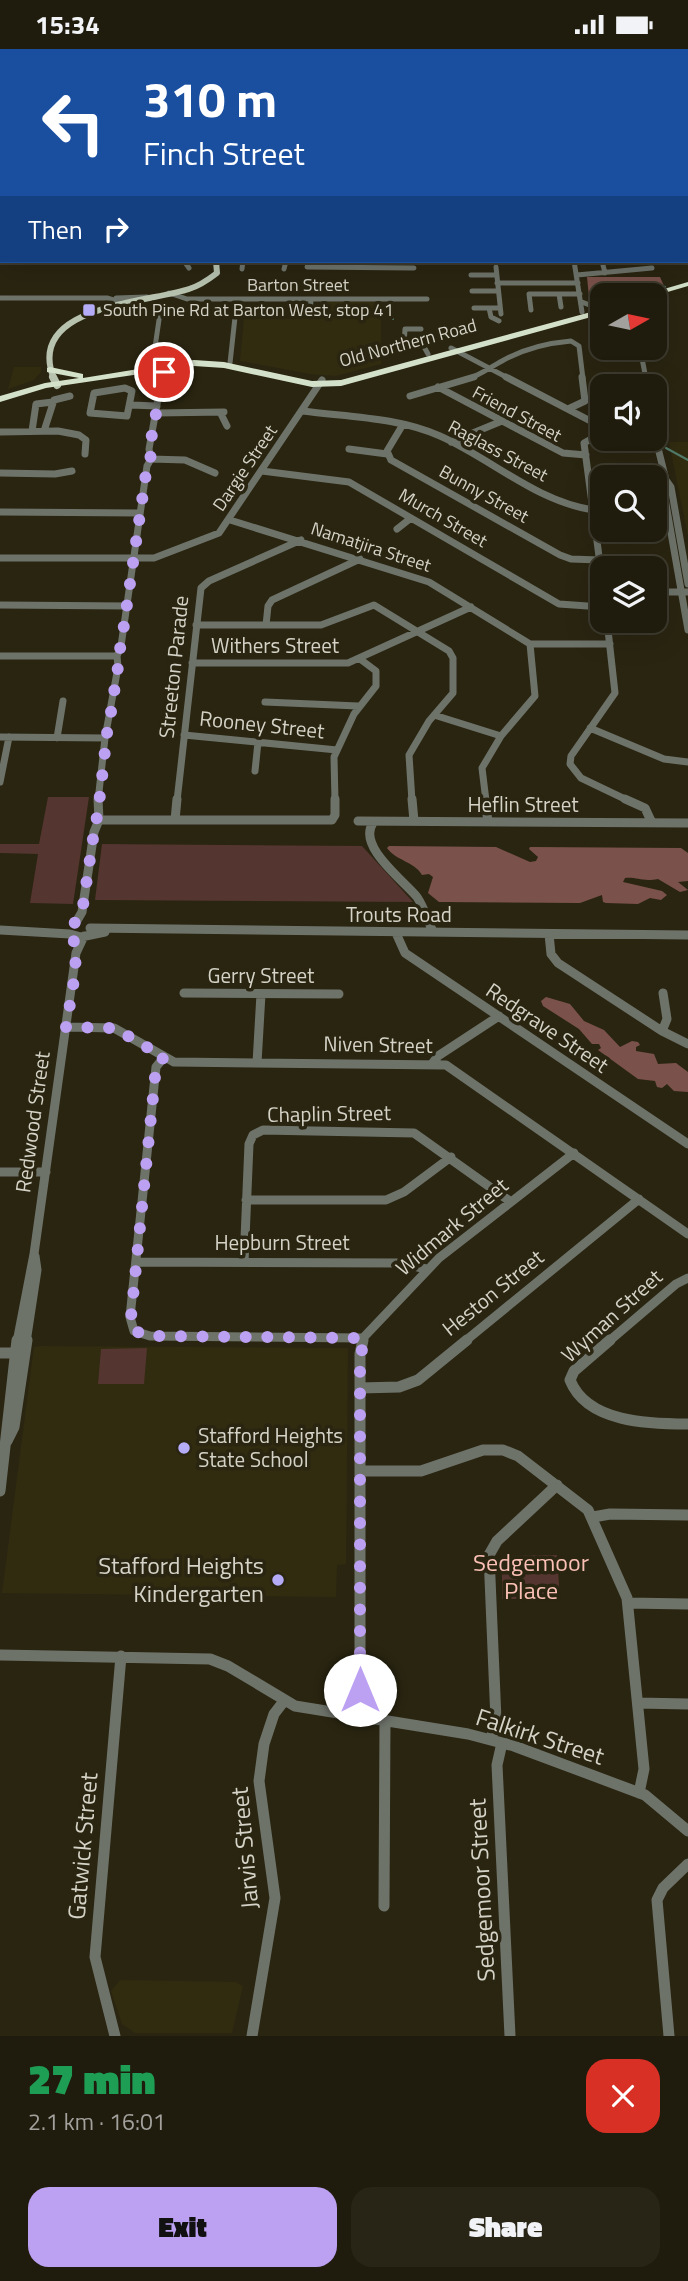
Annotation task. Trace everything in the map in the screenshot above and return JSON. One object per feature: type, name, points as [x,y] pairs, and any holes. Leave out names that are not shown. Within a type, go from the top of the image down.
[{"type":"highway","points":[[667,291],[688,286]]},
{"type":"highway","points":[[667,293],[688,286]]},
{"type":"highway","name":"Old Northern Road","points":[[468,346],[582,307],[590,308]]},
{"type":"highway","name":"Old Northern Road","points":[[53,378],[154,367],[217,364],[321,382],[356,380],[590,312]]},
{"type":"highway","name":"Old Northern Road","points":[[53,378],[198,360],[230,363],[321,382],[453,350]]},
{"type":"highway","points":[[0,397],[53,378]]},
{"type":"main road","points":[[53,378],[51,349],[69,324],[82,316],[123,303],[170,293],[209,280],[218,269],[216,263]]},
{"type":"street","points":[[185,263],[189,268]]},
{"type":"street","points":[[242,269],[243,263]]},
{"type":"street","points":[[284,269],[286,263]]},
{"type":"street","points":[[575,263],[582,307]]},
{"type":"street","points":[[603,263],[605,272]]},
{"type":"street","points":[[307,266],[364,264],[415,268]]},
{"type":"street","points":[[576,275],[639,264],[652,268]]},
{"type":"street","points":[[471,275],[496,271],[500,314]]},
{"type":"street","points":[[497,283],[578,283]]},
{"type":"street","points":[[472,291],[498,292]]},
{"type":"street","name":"Barton Street","points":[[170,293],[180,298],[434,299]]},
{"type":"street","points":[[531,310],[529,294],[580,294]]},
{"type":"street","points":[[559,294],[561,307]]},
{"type":"street","points":[[0,297],[150,297]]},
{"type":"street","points":[[107,298],[123,303]]},
{"type":"street","points":[[230,363],[237,299]]},
{"type":"street","points":[[310,316],[312,299]]},
{"type":"street","points":[[161,306],[153,361],[154,367],[163,373]]},
{"type":"street","points":[[474,308],[489,308],[500,314]]},
{"type":"street","points":[[489,308],[491,317],[500,314]]},
{"type":"street","points":[[421,329],[405,329],[404,345],[423,345],[428,354]]},
{"type":"street","points":[[410,396],[487,373],[492,364],[516,354],[566,341],[579,345],[585,401],[568,409]]},
{"type":"street","points":[[453,350],[590,421]]},
{"type":"street","points":[[0,930],[72,930],[82,912],[94,832],[99,820],[97,807],[105,737],[128,605],[147,466],[151,459],[149,450],[163,373],[173,366]]},
{"type":"street","name":"Dargie Street","points":[[0,558],[164,556],[219,533],[321,382]]},
{"type":"street","points":[[87,421],[93,392],[133,386],[128,419],[90,414]]},
{"type":"street","name":"Friend Street","points":[[438,387],[563,453],[586,455]]},
{"type":"street","points":[[44,431],[56,398],[71,396]]},
{"type":"street","points":[[32,431],[36,404],[53,403]]},
{"type":"street","points":[[131,405],[223,413],[227,425]]},
{"type":"street","name":"Raglass Street","points":[[303,411],[402,426],[437,435],[568,507],[590,510]]},
{"type":"street","points":[[451,442],[502,421]]},
{"type":"street","points":[[349,449],[387,454],[402,426]]},
{"type":"street","points":[[0,432],[44,431],[83,436],[87,444],[85,454]]},
{"type":"street","points":[[590,439],[585,441],[590,486]]},
{"type":"street","name":"Bunny Street","points":[[387,454],[397,463],[560,555],[571,559],[590,560]]},
{"type":"street","points":[[151,459],[185,460],[215,473]]},
{"type":"street","points":[[0,473],[55,474],[72,471]]},
{"type":"street","name":"Murch Street","points":[[262,471],[349,482],[559,604],[590,606]]},
{"type":"street","points":[[667,481],[671,487],[688,584]]},
{"type":"street","points":[[667,506],[685,592],[688,629]]},
{"type":"street","points":[[0,512],[140,513]]},
{"type":"street","points":[[397,529],[411,518]]},
{"type":"street","name":"Namatjira Street","points":[[230,520],[429,582],[530,644]]},
{"type":"street","name":"Streeton Parade","points":[[175,820],[201,588],[204,584],[301,540]]},
{"type":"street","points":[[266,625],[268,606],[272,600],[360,559]]},
{"type":"street","points":[[667,592],[685,592]]},
{"type":"street","points":[[0,605],[128,605]]},
{"type":"street","points":[[197,625],[321,625],[374,605],[447,649],[453,658],[453,694],[434,715],[408,758],[414,821]]},
{"type":"street","name":"Withers Street","points":[[192,663],[340,664],[360,659],[471,607]]},
{"type":"street","points":[[609,633],[616,690],[570,758],[572,770],[585,780],[645,808],[652,823]]},
{"type":"street","points":[[488,822],[481,771],[501,736],[535,696],[530,644],[610,644]]},
{"type":"street","points":[[0,656],[117,656]]},
{"type":"street","points":[[99,820],[333,819],[333,761],[358,706],[376,685],[376,671],[360,659]]},
{"type":"street","points":[[57,738],[63,701]]},
{"type":"street","points":[[265,702],[358,706]]},
{"type":"street","points":[[434,715],[501,736]]},
{"type":"street","points":[[590,728],[664,759],[688,762]]},
{"type":"street","name":"Rooney Street","points":[[184,735],[337,750]]},
{"type":"street","points":[[0,782],[4,737],[105,737]]},
{"type":"street","points":[[255,771],[258,742]]},
{"type":"street","name":"Heflin Street","points":[[358,821],[688,823]]},
{"type":"street","points":[[373,823],[370,827],[371,847],[419,900],[433,932]]},
{"type":"street","points":[[82,912],[87,931]]},
{"type":"street","name":"Trouts Road","points":[[72,930],[688,935]]},
{"type":"street","name":"Redwood Street","points":[[0,1492],[15,1353],[34,1254],[76,954],[72,930]]},
{"type":"street","name":"Redwood Street","points":[[76,954],[87,931]]},
{"type":"street","name":"Redgrave Street","points":[[396,933],[405,953],[688,1144]]},
{"type":"street","points":[[549,934],[551,954],[558,964],[662,1031],[688,1044]]},
{"type":"street","name":"Gerry Street","points":[[184,993],[339,994]]},
{"type":"street","points":[[662,1031],[667,1019],[663,993]]},
{"type":"street","points":[[257,1063],[261,994]]},
{"type":"street","points":[[432,1064],[438,1056],[499,1016]]},
{"type":"street","name":"Niven Street","points":[[66,1027],[114,1028],[177,1062],[432,1064],[456,1070],[688,1234]]},
{"type":"street","points":[[164,1057],[156,1067],[130,1321],[134,1331],[150,1336],[363,1338],[360,1388],[360,1696],[357,1716]]},
{"type":"street","name":"Chaplin Street","points":[[244,1262],[250,1140],[262,1130],[405,1131],[418,1135],[512,1202]]},
{"type":"street","name":"Widmark Street","points":[[363,1338],[426,1269],[574,1153]]},
{"type":"street","points":[[246,1199],[386,1200],[404,1192],[451,1157]]},
{"type":"street","points":[[0,1172],[46,1173]]},
{"type":"street","name":"Heston Street","points":[[360,1388],[399,1387],[418,1380],[639,1199]]},
{"type":"street","name":"Redwood Street","points":[[7,1441],[14,1427],[19,1401],[37,1271],[34,1254]]},
{"type":"street","name":"Hepburn Street","points":[[136,1262],[401,1263],[426,1269]]},
{"type":"street","name":"Wyman Street","points":[[688,1278],[676,1284],[571,1374],[570,1380],[578,1394],[616,1420],[688,1424]]},
{"type":"street","points":[[0,1353],[15,1353]]},
{"type":"street","points":[[360,1471],[421,1471],[483,1450],[497,1449],[513,1453],[585,1507],[593,1517],[628,1603],[644,1769],[639,1793]]},
{"type":"street","name":"Sedgemoor Street","points":[[510,2036],[489,1555],[496,1541],[557,1485]]},
{"type":"street","points":[[593,1517],[610,1514],[688,1515]]},
{"type":"street","points":[[628,1603],[688,1604]]},
{"type":"street","name":"Falkirk Street","points":[[0,1655],[210,1659],[228,1666],[295,1706],[497,1741],[639,1793],[688,1831]]},
{"type":"street","name":"Gatwick Street","points":[[115,2036],[95,1957],[121,1657]]},
{"type":"street","name":"Jarvis Street","points":[[252,2036],[275,1898],[259,1797],[260,1768],[264,1744],[274,1714],[284,1701]]},
{"type":"street","points":[[638,1703],[688,1704]]},
{"type":"street","points":[[384,1906],[385,1721]]},
{"type":"street","points":[[669,2036],[657,1901],[663,1888],[688,1864]]},
{"type":"shaded area","points":[[587,277],[660,277],[663,283],[590,283],[589,297]]},
{"type":"shaded area","points":[[320,302],[381,302],[381,364],[336,376],[240,361],[244,319],[319,319]]},
{"type":"shaded area","points":[[14,367],[41,367],[41,372],[34,380],[8,389]]},
{"type":"shaded area","points":[[669,442],[688,442],[688,536]]},
{"type":"shaded area","points":[[496,847],[530,862],[536,861],[538,857],[530,847],[681,848],[688,853],[688,881],[678,882],[688,890],[680,892],[658,879],[625,878],[623,882],[662,891],[667,895],[661,900],[650,898],[638,904],[606,903],[603,902],[602,895],[580,903],[439,902],[428,893],[433,877],[429,874],[422,875],[419,870],[395,856],[387,848]]},
{"type":"shaded area","points":[[546,997],[570,1004],[584,1021],[604,1030],[620,1047],[632,1041],[638,1042],[640,1045],[636,1047],[636,1051],[654,1054],[658,1064],[676,1063],[688,1072],[688,1092],[674,1091],[667,1084],[662,1088],[657,1087],[655,1081],[638,1079],[598,1050],[601,1048],[599,1044],[592,1044],[579,1029],[543,1006],[541,1001]]},
{"type":"shaded area","name":"Stafford Heights State School","points":[[34,1347],[348,1348],[346,1564],[337,1565],[336,1597],[2,1593]]},
{"type":"shaded area","points":[[120,1980],[236,1982],[243,1986],[232,2033],[135,2033],[122,2024],[111,1991]]},
{"type":"green space","points":[[48,797],[89,797],[73,904],[30,903],[38,854],[0,853],[0,844],[39,844]]},
{"type":"green space","points":[[102,844],[362,846],[413,902],[95,900]]},
{"type":"green space","points":[[147,1348],[144,1384],[98,1384],[101,1349]]},
{"type":"green space","name":"Sedgemoor Place","points":[[557,1555],[560,1599],[502,1599],[502,1556]]},
{"type":"waterway","points":[[389,303],[393,319]]},
{"type":"waterway","points":[[667,449],[688,460]]},
{"type":"place","name":"South Pine Rd at Barton West, stop 41","points":[[89,310]]},
{"type":"place","name":"Stafford Heights State School","points":[[184,1448]]},
{"type":"place","name":"Stafford Heights Kindergarten","points":[[278,1580]]},
{"type":"route","points":[[164,372],[149,450],[151,459],[147,466],[133,574],[105,737],[97,807],[99,820],[95,825],[82,912],[75,925],[69,929],[76,954],[66,1027],[114,1028],[164,1057],[156,1067],[131,1317],[134,1331],[150,1336],[363,1338],[360,1347],[360,1690]]}]
